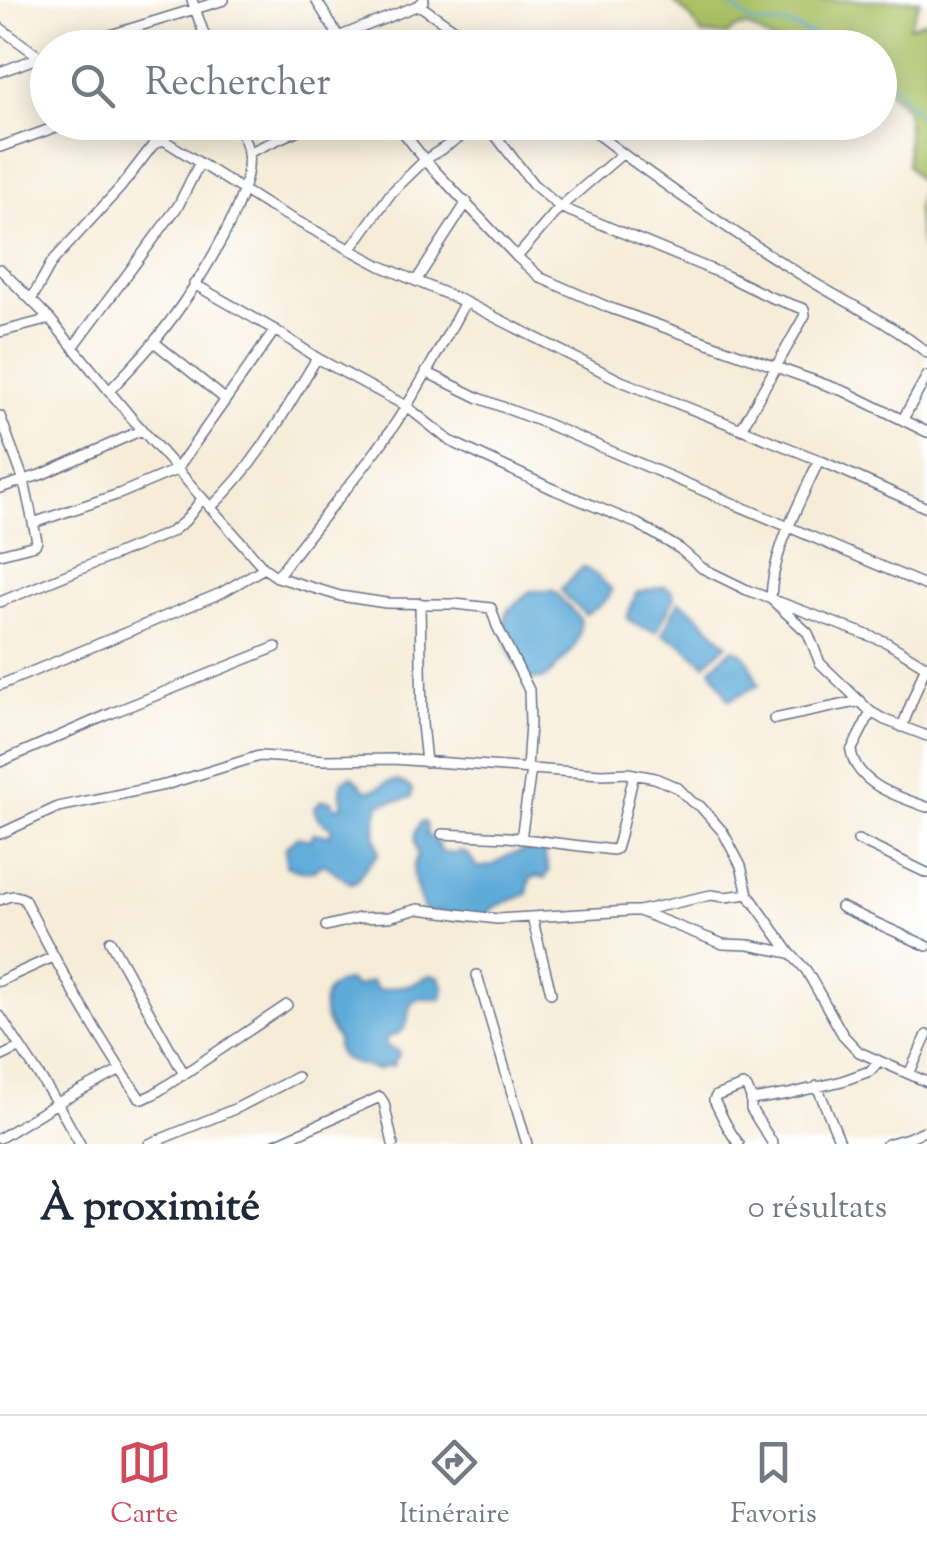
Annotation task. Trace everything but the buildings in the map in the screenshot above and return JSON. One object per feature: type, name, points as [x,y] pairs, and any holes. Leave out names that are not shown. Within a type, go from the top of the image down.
[{"type":"street","points":[[121,30],[194,5],[224,0]]},
{"type":"street","points":[[316,0],[335,30]]},
{"type":"street","points":[[356,30],[422,2],[458,30]]},
{"type":"street","points":[[194,5],[203,30]]},
{"type":"street","points":[[0,28],[30,47]]},
{"type":"street","points":[[0,72],[30,60]]},
{"type":"street","points":[[0,147],[30,136]]},
{"type":"street","points":[[31,300],[52,262],[162,140],[265,204],[350,250],[464,302],[621,382],[819,460],[927,508]]},
{"type":"street","points":[[110,390],[154,342],[220,242],[244,189],[248,152],[244,140]]},
{"type":"street","points":[[248,152],[275,140]]},
{"type":"street","points":[[409,140],[541,278],[575,294],[846,392],[927,432]]},
{"type":"street","points":[[350,250],[392,193],[425,160],[456,140]]},
{"type":"street","points":[[498,140],[533,184],[560,207],[804,309],[805,315],[741,429]]},
{"type":"street","points":[[604,140],[778,261],[927,353]]},
{"type":"street","points":[[517,257],[560,207],[622,154]]},
{"type":"street","points":[[74,346],[178,206],[200,164]]},
{"type":"street","points":[[416,281],[467,202]]},
{"type":"street","points":[[0,269],[50,319],[176,470],[264,568],[277,577],[340,596],[386,603],[470,604],[492,609],[529,690],[529,769],[522,839]]},
{"type":"street","points":[[194,284],[406,406],[450,441],[638,524],[680,549],[702,568],[771,599],[886,642],[926,665],[902,728]]},
{"type":"street","points":[[277,577],[374,454],[406,406],[464,302]]},
{"type":"street","points":[[0,332],[50,319]]},
{"type":"street","points":[[33,524],[176,470],[276,330]]},
{"type":"street","points":[[154,342],[225,399]]},
{"type":"street","points":[[210,508],[238,482],[317,358]]},
{"type":"street","points":[[426,372],[479,398],[927,586]]},
{"type":"street","points":[[903,419],[927,376]]},
{"type":"street","points":[[0,416],[24,481],[37,544],[0,554]]},
{"type":"street","points":[[0,488],[43,474],[142,430]]},
{"type":"street","points":[[771,599],[772,580],[789,529],[819,460]]},
{"type":"street","points":[[0,602],[171,532],[202,499]]},
{"type":"street","points":[[0,686],[220,593],[264,568]]},
{"type":"street","points":[[771,599],[804,629],[820,663],[871,712],[927,736]]},
{"type":"street","points":[[420,603],[426,762]]},
{"type":"street","points":[[0,762],[112,712],[276,647]]},
{"type":"street","points":[[774,719],[861,702]]},
{"type":"street","points":[[871,712],[851,751],[852,757],[877,786],[927,807]]},
{"type":"street","points":[[0,834],[58,807],[165,785],[250,757],[426,762],[655,778],[678,788],[723,832],[745,876],[748,894],[806,970],[842,1036],[859,1052],[927,1082]]},
{"type":"street","points":[[442,834],[616,849],[634,774]]},
{"type":"street","points":[[858,840],[924,871],[927,855]]},
{"type":"street","points":[[326,926],[418,910],[497,919],[639,912],[710,895],[748,894]]},
{"type":"street","points":[[0,900],[10,896],[24,898],[53,957],[120,1070],[143,1099],[287,1005]]},
{"type":"street","points":[[841,907],[927,946]]},
{"type":"street","points":[[639,912],[723,944],[790,953]]},
{"type":"street","points":[[532,917],[551,993]]},
{"type":"street","points":[[110,941],[184,1074]]},
{"type":"street","points":[[0,981],[53,957]]},
{"type":"street","points":[[477,974],[527,1144]]},
{"type":"street","points":[[0,1016],[80,1144]]},
{"type":"street","points":[[908,1074],[927,1036]]},
{"type":"street","points":[[0,1057],[20,1048]]},
{"type":"street","points":[[750,1099],[766,1099],[858,1076],[878,1062]]},
{"type":"street","points":[[0,1138],[120,1070]]},
{"type":"street","points":[[149,1144],[236,1108],[296,1077]]},
{"type":"street","points":[[739,1144],[715,1097],[743,1086],[751,1109],[773,1144]]},
{"type":"street","points":[[817,1086],[841,1144]]},
{"type":"street","points":[[275,1144],[380,1097],[393,1144]]},
{"type":"street","points":[[887,1144],[924,1130]]},
{"type":"green space","points":[[672,0],[920,0],[909,27],[927,20],[927,251],[921,247],[917,210],[922,185],[907,165],[908,123],[905,108],[897,100],[897,30],[699,30]]},
{"type":"water","points":[[583,567],[612,590],[601,605],[585,614],[561,589]]},
{"type":"water","points":[[665,586],[674,598],[656,632],[627,618],[636,593]]},
{"type":"water","points":[[530,591],[554,591],[580,619],[578,638],[570,652],[549,675],[535,679],[515,663],[505,627],[507,611]]},
{"type":"water","points":[[679,601],[727,644],[705,664],[682,644],[662,634]]},
{"type":"water","points":[[732,649],[747,658],[759,685],[729,700],[711,668]]},
{"type":"water","points":[[352,776],[367,791],[393,781],[412,789],[411,797],[380,804],[375,822],[379,852],[358,880],[351,883],[322,864],[305,871],[286,866],[286,847],[296,837],[311,840],[313,833],[330,835],[332,828],[318,818],[314,809],[321,800],[331,801],[336,808],[343,806],[342,781]]},
{"type":"water","points":[[425,822],[426,834],[441,852],[460,851],[469,855],[478,868],[533,848],[544,853],[549,871],[545,878],[530,879],[527,894],[494,907],[484,917],[449,919],[440,911],[425,913],[414,869],[418,855],[415,835],[420,823]]},
{"type":"water","points":[[430,975],[439,977],[444,988],[442,999],[416,999],[411,1004],[403,1029],[387,1037],[385,1043],[398,1051],[393,1066],[377,1070],[343,1058],[324,1013],[330,988],[349,981],[356,987],[371,981],[378,990],[413,984]]},
{"type":"waterway","points":[[725,0],[753,24],[790,25],[801,30]]},
{"type":"waterway","points":[[897,90],[927,125]]}]
